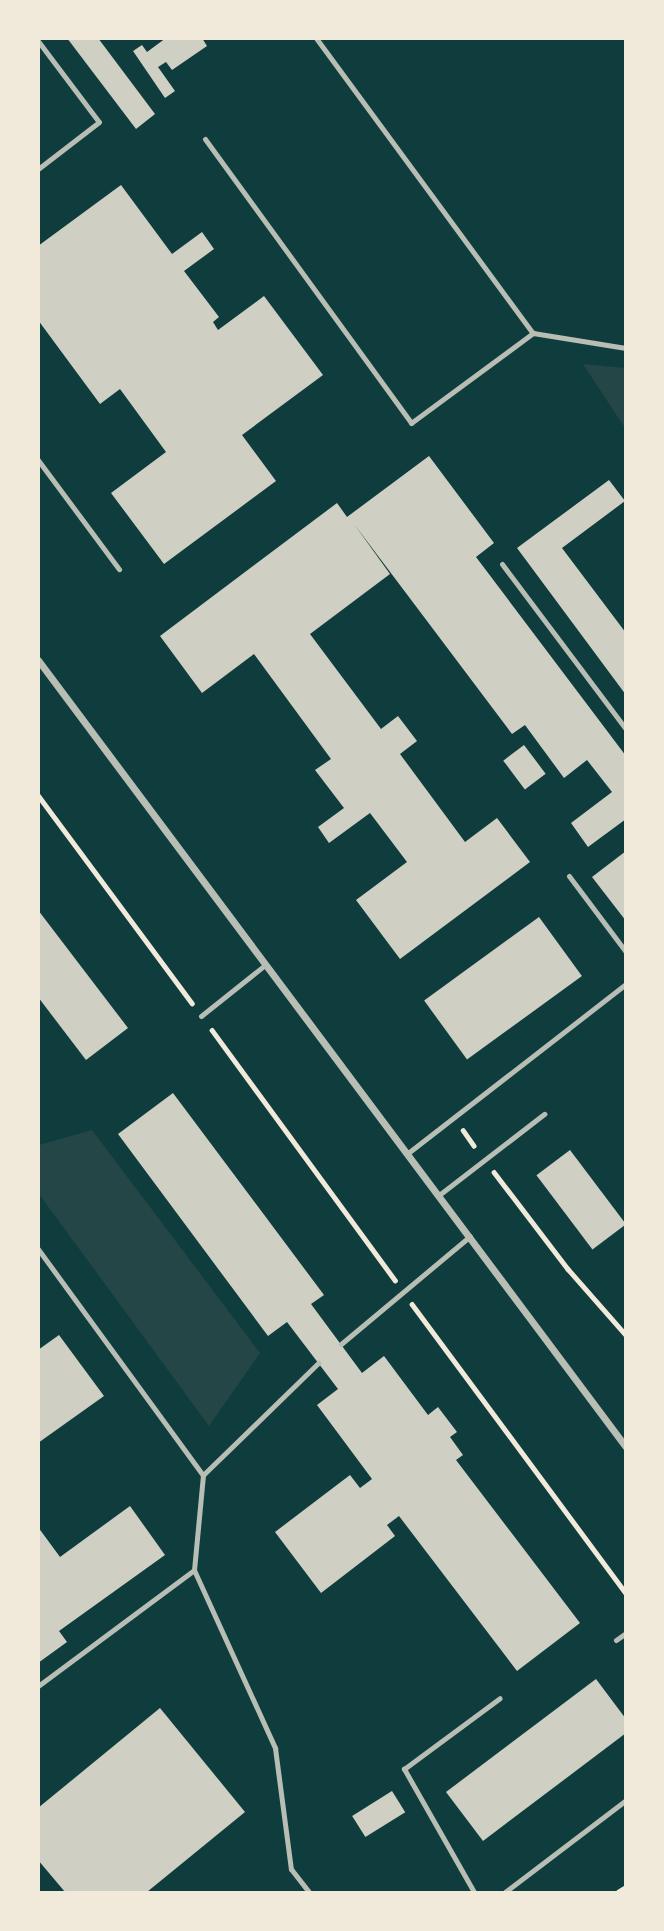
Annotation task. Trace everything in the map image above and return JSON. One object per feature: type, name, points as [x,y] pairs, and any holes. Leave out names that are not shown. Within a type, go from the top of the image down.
[{"type":"street","points":[[38,660],[625,1447]]},
{"type":"lane","points":[[316,38],[533,333],[625,348]]},
{"type":"lane","points":[[38,41],[99,122],[38,169]]},
{"type":"lane","points":[[205,139],[411,423],[533,333]]},
{"type":"lane","points":[[38,460],[119,569]]},
{"type":"lane","points":[[502,564],[625,729]]},
{"type":"lane","points":[[569,876],[625,952]]},
{"type":"lane","points":[[201,1016],[265,965]]},
{"type":"lane","points":[[408,1153],[625,984]]},
{"type":"lane","points":[[439,1195],[544,1114]]},
{"type":"lane","points":[[341,1344],[401,1289],[470,1236]]},
{"type":"lane","points":[[38,1249],[203,1475]]},
{"type":"lane","points":[[309,1892],[290,1869],[275,1748],[194,1570],[203,1475],[318,1363]]},
{"type":"lane","points":[[38,1686],[194,1570]]},
{"type":"lane","points":[[616,1640],[625,1633]]},
{"type":"lane","points":[[474,1892],[404,1769],[500,1698]]},
{"type":"lane","points":[[505,1892],[625,1800]]},
{"type":"path","points":[[38,795],[625,1593]]},
{"type":"path","points":[[474,1145],[568,1269],[625,1335]]},
{"type":"path","points":[[618,1892],[625,1887]]},
{"type":"shaded area","points":[[583,364],[625,368],[625,428]]},
{"type":"shaded area","points":[[92,1130],[260,1353],[209,1426],[39,1194],[39,1145]]},
{"type":"building","points":[[67,38],[98,38],[155,114],[136,129]]},
{"type":"building","points":[[166,38],[202,38],[207,46],[172,70],[166,62],[158,67],[175,91],[165,98],[133,51],[142,45],[147,52]]},
{"type":"building","points":[[121,185],[172,254],[202,232],[214,249],[184,271],[219,317],[213,322],[218,330],[264,296],[323,375],[242,435],[276,481],[164,564],[111,493],[166,452],[120,389],[100,404],[38,320],[38,246]]},
{"type":"building","points":[[429,456],[494,543],[476,557],[626,756],[626,819],[588,847],[571,823],[612,792],[587,760],[564,778],[525,725],[512,734],[354,524],[390,574],[310,634],[381,729],[398,716],[417,741],[400,754],[465,842],[497,818],[530,862],[400,959],[356,900],[407,862],[370,813],[329,843],[318,827],[344,808],[315,770],[331,759],[254,654],[202,693],[160,636],[337,503],[347,517]]},
{"type":"building","points":[[609,480],[625,501],[562,548],[626,633],[626,695],[517,548]]},
{"type":"building","points":[[524,745],[546,774],[525,789],[503,761]]},
{"type":"building","points":[[626,851],[626,921],[592,877]]},
{"type":"building","points":[[38,910],[128,1028],[86,1060],[38,997]]},
{"type":"building","points":[[539,917],[582,976],[467,1060],[424,1000]]},
{"type":"building","points":[[173,1093],[324,1295],[311,1304],[362,1373],[384,1356],[428,1415],[438,1407],[457,1432],[450,1437],[463,1455],[456,1460],[580,1623],[517,1671],[399,1516],[387,1525],[395,1536],[321,1593],[275,1532],[350,1475],[360,1488],[372,1479],[317,1405],[338,1389],[287,1322],[268,1336],[118,1134]]},
{"type":"building","points":[[570,1150],[626,1224],[592,1250],[536,1175]]},
{"type":"building","points":[[59,1335],[104,1396],[38,1443],[38,1350]]},
{"type":"building","points":[[130,1506],[165,1555],[59,1631],[67,1642],[38,1663],[38,1527],[60,1557]]},
{"type":"building","points":[[596,1679],[626,1719],[626,1733],[483,1841],[446,1792]]},
{"type":"building","points":[[160,1708],[245,1812],[147,1892],[65,1892],[38,1860],[38,1808]]},
{"type":"building","points":[[392,1791],[405,1812],[365,1837],[352,1816]]}]
